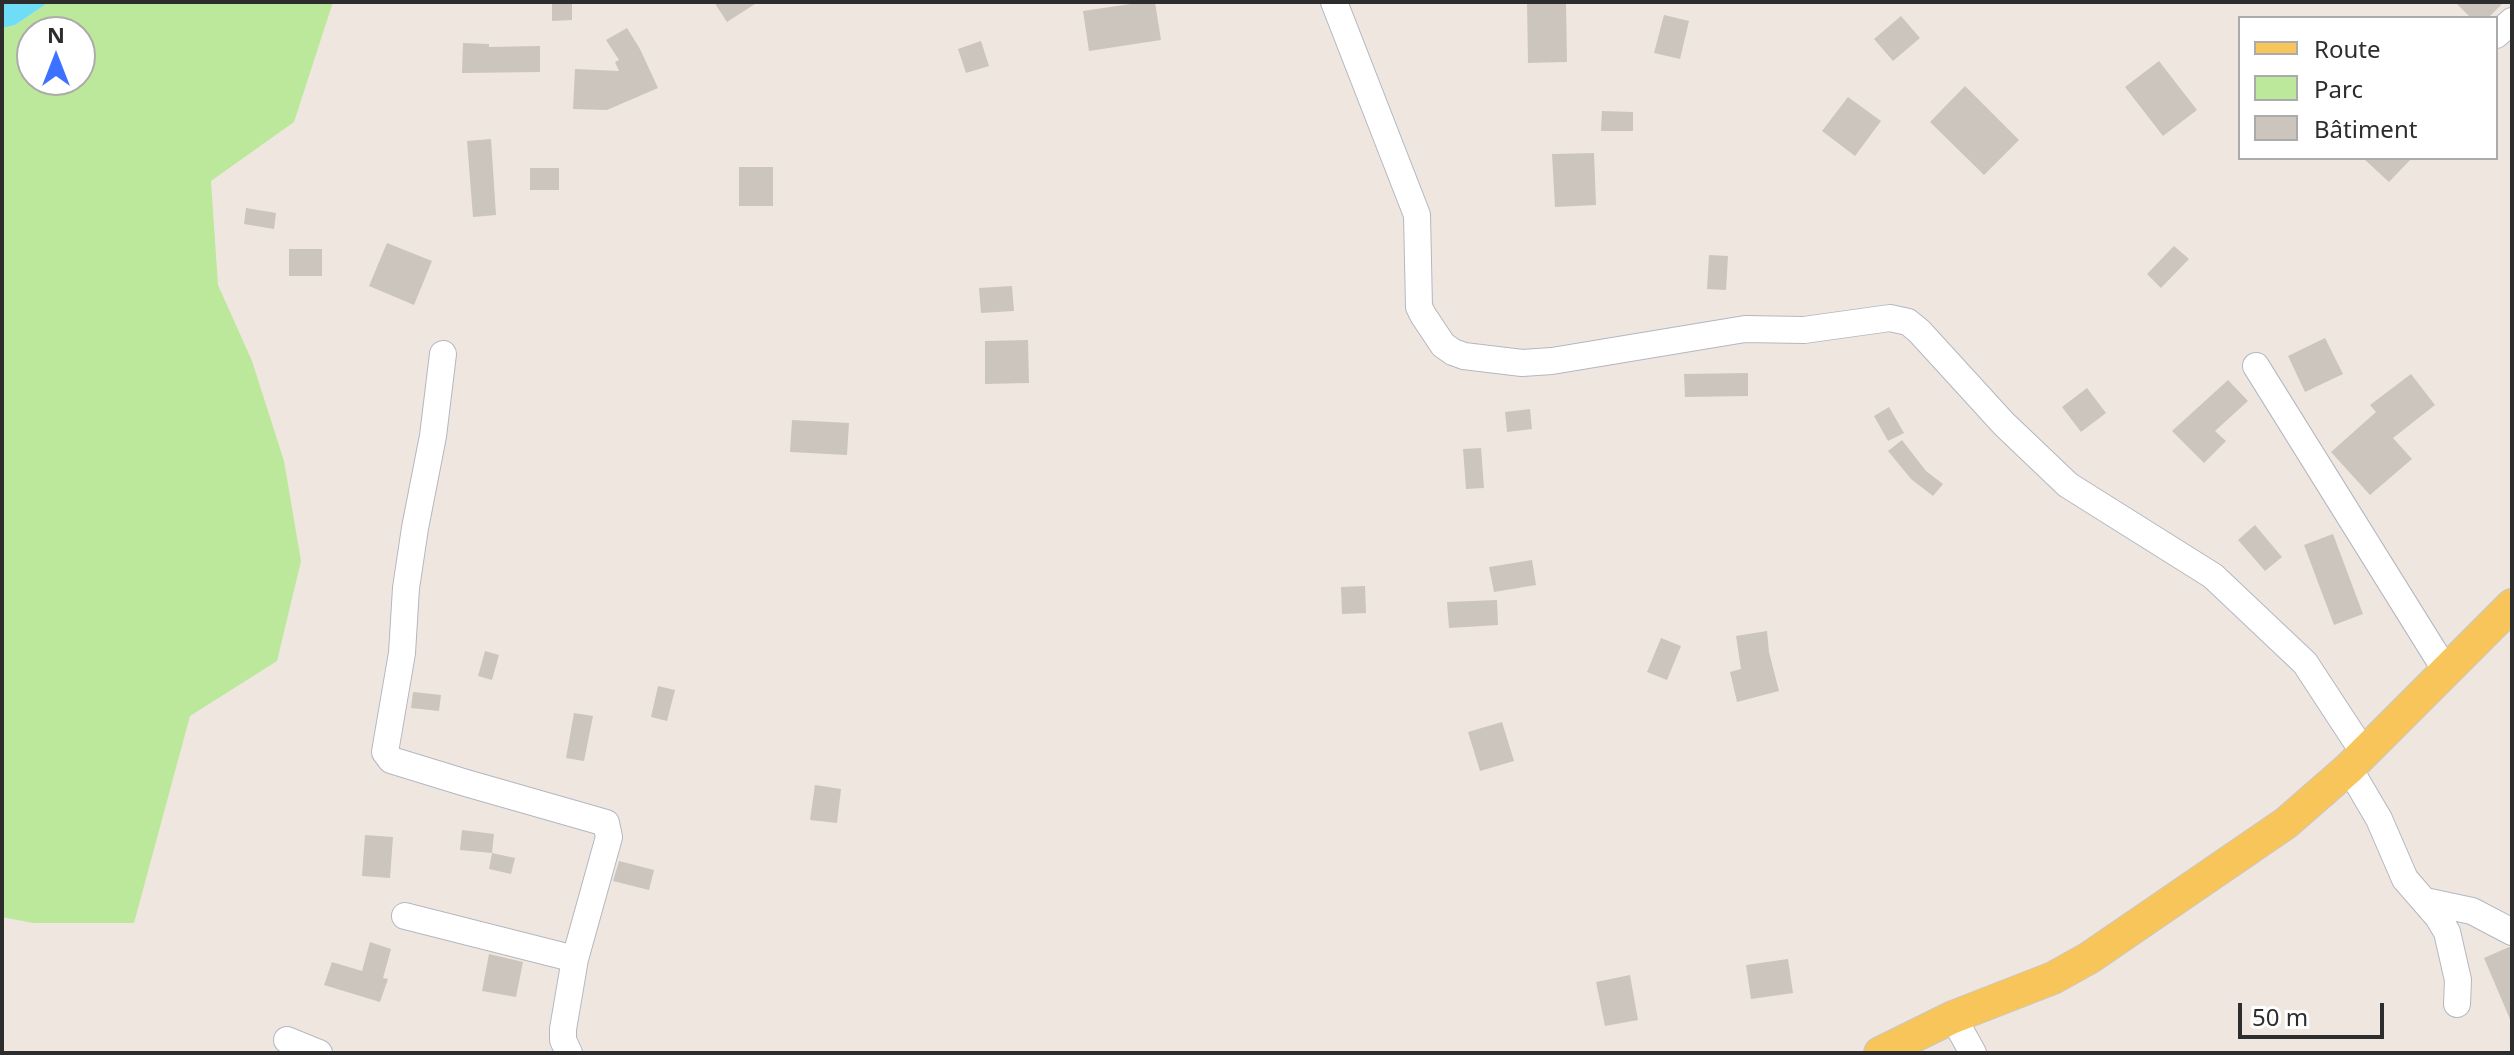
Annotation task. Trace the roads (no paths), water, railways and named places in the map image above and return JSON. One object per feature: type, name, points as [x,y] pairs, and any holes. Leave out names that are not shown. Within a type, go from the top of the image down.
[{"type":"main road","points":[[1880,1053],[1953,1017],[2053,978],[2089,958],[2286,823],[2357,760],[2512,605]]},
{"type":"street","points":[[1334,2],[1417,215],[1419,307],[1443,345],[1464,356],[1522,363],[1552,361],[1745,329],[1836,328],[1890,318],[1908,322],[2004,424],[2068,485],[2213,576],[2305,663],[2357,760],[2405,879],[2447,932],[2458,980],[2457,1004]]},
{"type":"street","points":[[443,354],[433,436],[406,588],[402,653],[385,752],[391,760],[606,823],[609,837],[575,959],[563,1029],[563,1040],[569,1053]]},
{"type":"street","points":[[2256,366],[2446,671]]},
{"type":"street","points":[[2425,901],[2472,911],[2512,932]]},
{"type":"street","points":[[405,916],[575,959]]},
{"type":"street","points":[[1953,1017],[1973,1053]]},
{"type":"street","points":[[287,1040],[319,1053]]},
{"type":"water","points":[[2,2],[49,2],[28,16],[16,16],[16,24],[2,28]]}]
